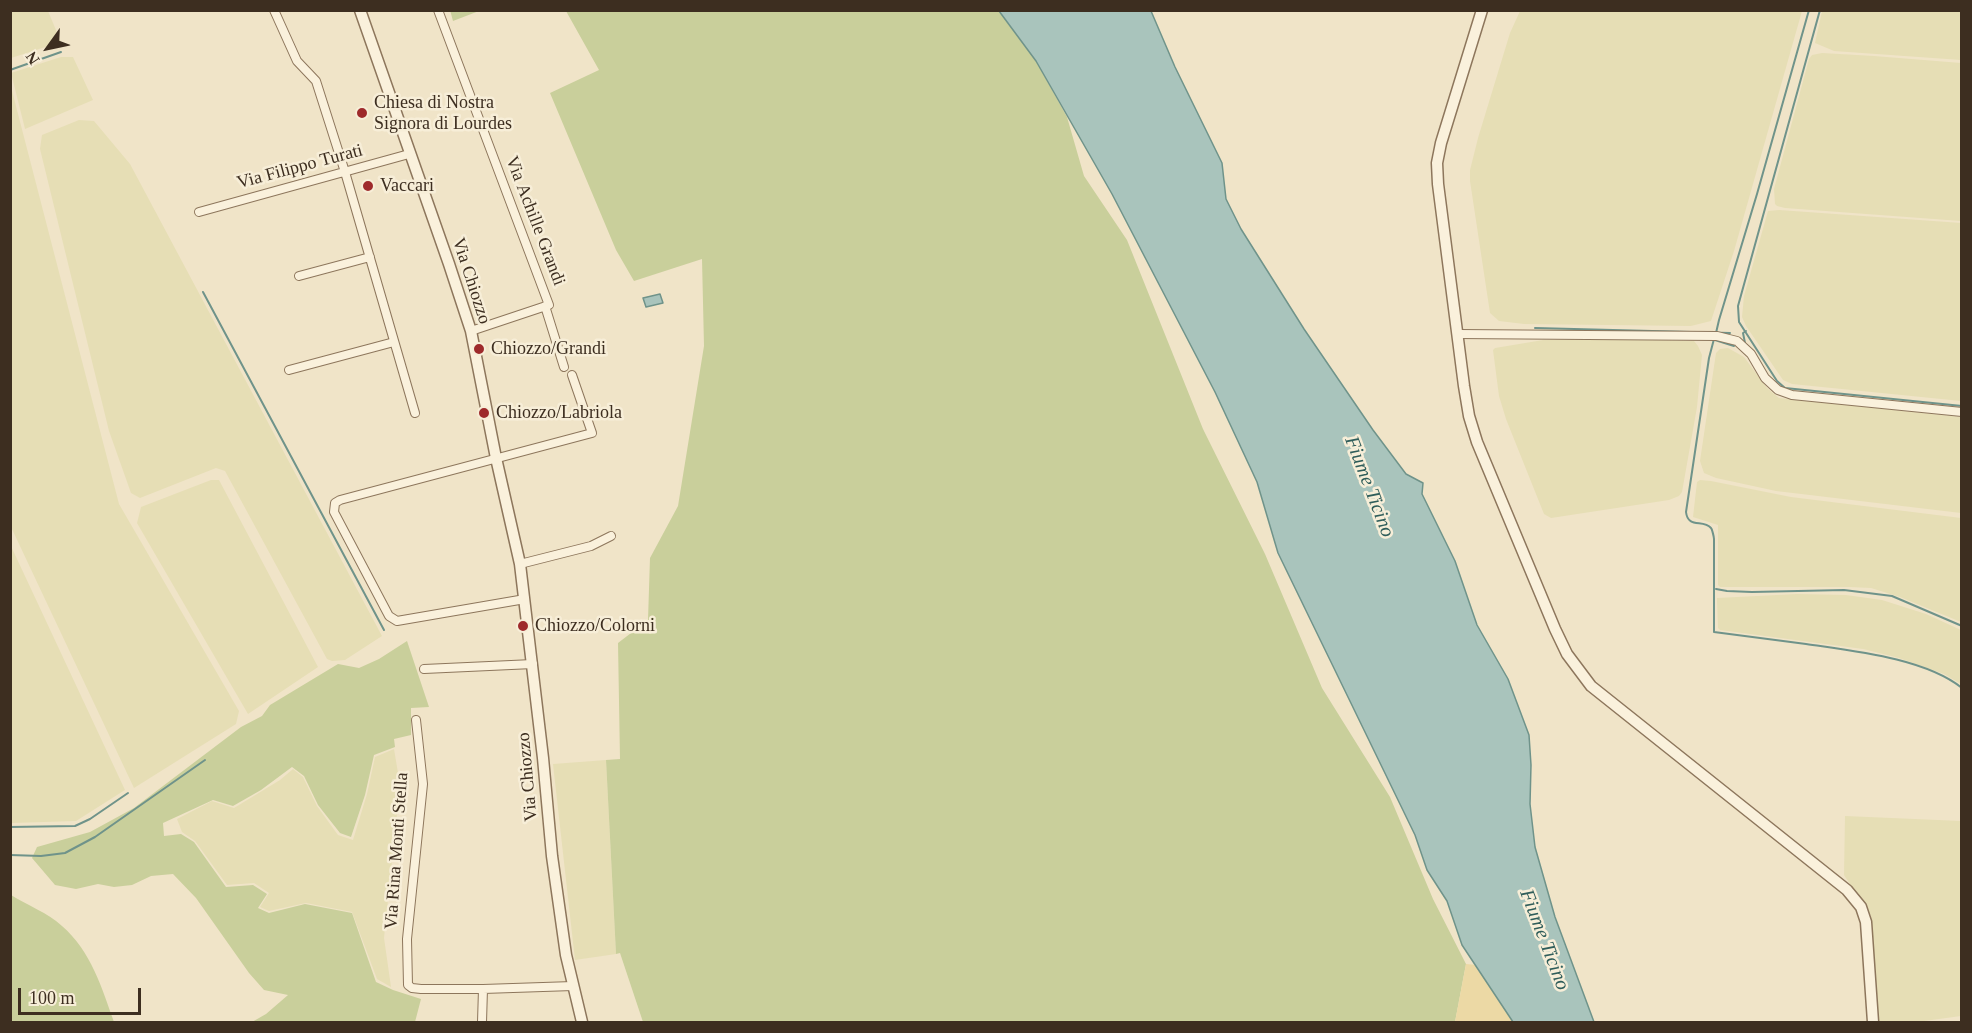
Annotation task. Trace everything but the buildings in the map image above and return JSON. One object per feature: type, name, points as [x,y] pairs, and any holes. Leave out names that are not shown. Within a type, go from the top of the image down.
[{"type":"street","points":[[274,10],[297,61],[316,81],[415,413]]},
{"type":"street","name":"Via Chiozzo","points":[[360,10],[471,331],[520,564],[552,856],[566,955],[582,1023]]},
{"type":"street","name":"Via Achille Grandi","points":[[438,10],[549,304],[471,331]]},
{"type":"street","points":[[1482,10],[1441,143],[1437,163],[1469,416],[1477,442],[1555,629],[1567,654],[1591,686],[1804,854],[1847,890],[1861,907],[1866,922],[1873,1023]]},
{"type":"street","name":"Via Filippo Turati","points":[[199,212],[409,154]]},
{"type":"street","points":[[299,276],[370,257]]},
{"type":"street","name":"Via Achille Grandi","points":[[545,306],[564,367]]},
{"type":"street","points":[[1458,334],[1717,336],[1737,341],[1751,354],[1765,378],[1778,390],[1792,395],[1962,412]]},
{"type":"street","points":[[289,370],[394,342]]},
{"type":"street","points":[[525,599],[398,621],[389,616],[334,512],[335,503],[592,433],[572,375]]},
{"type":"street","points":[[520,564],[591,546],[611,536]]},
{"type":"street","points":[[424,669],[532,664]]},
{"type":"street","name":"Via Rina Monti Stella","points":[[416,720],[423,784],[407,939],[408,985],[421,989],[483,989]]},
{"type":"street","points":[[482,1023],[483,989],[573,986]]},
{"type":"shaded area","points":[[11,10],[48,11],[61,42],[11,58]]},
{"type":"shaded area","points":[[1520,11],[1802,11],[1734,251],[1711,321],[1691,326],[1524,324],[1499,321],[1490,313],[1470,170],[1510,33]]},
{"type":"shaded area","points":[[1822,11],[1961,11],[1961,60],[1834,51],[1815,43]]},
{"type":"shaded area","points":[[1822,53],[1961,63],[1961,221],[1785,208],[1775,204],[1774,189],[1809,59],[1812,55]]},
{"type":"shaded area","points":[[61,57],[73,57],[93,100],[25,129],[11,73]]},
{"type":"shaded area","points":[[10,83],[119,504],[239,711],[236,724],[134,788],[11,527]]},
{"type":"shaded area","points":[[79,120],[94,121],[130,164],[382,636],[345,660],[327,659],[225,471],[216,468],[140,498],[131,493],[109,431],[40,149],[42,135]]},
{"type":"shaded area","points":[[1768,211],[1961,223],[1961,401],[1792,384],[1783,380],[1742,317],[1744,296]]},
{"type":"shaded area","points":[[1543,340],[1694,341],[1702,355],[1697,407],[1682,492],[1679,496],[1669,500],[1551,518],[1544,514],[1506,419],[1499,396],[1493,350]]},
{"type":"shaded area","points":[[1728,348],[1744,357],[1767,388],[1779,398],[1961,417],[1961,513],[1776,491],[1716,478],[1704,473],[1700,461],[1716,353],[1720,349]]},
{"type":"shaded area","points":[[211,480],[219,480],[318,667],[248,714],[137,523],[141,507]]},
{"type":"shaded area","points":[[1700,480],[1791,497],[1961,518],[1961,622],[1900,597],[1871,588],[1720,587],[1718,585],[1718,525],[1693,517],[1697,482]]},
{"type":"shaded area","points":[[10,544],[125,790],[76,821],[11,823]]},
{"type":"shaded area","points":[[1797,594],[1846,595],[1882,600],[1926,614],[1961,630],[1961,684],[1944,674],[1899,658],[1863,649],[1718,628],[1717,598]]},
{"type":"shaded area","points":[[394,749],[400,785],[384,938],[391,987],[377,979],[352,912],[306,903],[269,911],[260,907],[269,893],[254,883],[227,885],[195,841],[182,832],[177,819],[212,801],[234,808],[280,780],[293,769],[303,777],[317,806],[338,835],[353,840],[375,757]]},
{"type":"shaded area","points":[[606,760],[616,954],[575,960],[553,764]]},
{"type":"shaded area","points":[[1845,816],[1961,821],[1961,1016],[1917,1022],[1877,1022],[1871,916],[1844,875]]},
{"type":"green space","points":[[450,10],[479,10],[479,11],[453,21]]},
{"type":"green space","points":[[566,11],[999,11],[1036,61],[1067,117],[1084,176],[1127,240],[1203,429],[1265,554],[1322,688],[1390,797],[1433,899],[1466,964],[1455,1022],[643,1022],[620,953],[616,954],[606,760],[620,759],[618,643],[648,620],[650,558],[678,506],[704,346],[702,259],[634,281],[616,250],[550,93],[599,70]]},
{"type":"green space","points":[[407,641],[429,707],[411,708],[411,735],[394,739],[395,747],[374,755],[365,795],[351,837],[340,833],[318,805],[304,776],[292,767],[261,790],[233,806],[213,800],[163,823],[164,836],[181,834],[194,842],[226,887],[253,885],[267,894],[258,908],[269,913],[305,904],[352,913],[376,982],[421,999],[415,1022],[252,1022],[266,1014],[288,995],[264,990],[249,973],[196,898],[173,874],[151,876],[132,885],[114,887],[98,884],[76,889],[55,885],[32,858],[37,847],[90,832],[134,808],[241,727],[262,716],[270,705],[338,664],[359,668],[379,659]]},
{"type":"green space","points":[[11,895],[50,917],[62,926],[81,947],[105,996],[114,1022],[11,1022]]},
{"type":"sand","points":[[1466,964],[1477,965],[1513,1022],[1455,1022]]},
{"type":"water","name":"Fiume Ticino","points":[[999,11],[1151,11],[1175,67],[1222,163],[1226,199],[1241,229],[1304,329],[1373,430],[1406,474],[1423,483],[1422,494],[1455,561],[1477,625],[1508,679],[1529,735],[1530,804],[1535,847],[1555,917],[1594,1022],[1513,1022],[1462,945],[1447,901],[1427,870],[1415,835],[1278,553],[1257,482],[1215,392],[1112,194],[1036,61]]},
{"type":"water","points":[[660,294],[663,303],[646,307],[643,298]]},
{"type":"waterway","points":[[1716,333],[1809,10]]},
{"type":"waterway","points":[[1820,10],[1738,306],[1739,322],[1777,381],[1785,388],[1962,406]]},
{"type":"waterway","points":[[10,70],[61,52]]},
{"type":"waterway","points":[[203,292],[384,630]]},
{"type":"waterway","points":[[1535,328],[1730,333]]},
{"type":"waterway","points":[[1745,343],[1743,333],[1746,331]]},
{"type":"waterway","points":[[1714,339],[1709,358],[1686,512],[1687,517],[1693,522],[1708,525],[1714,539],[1714,632],[1887,657],[1928,669],[1962,688]]},
{"type":"waterway","points":[[1715,340],[1734,346]]},
{"type":"waterway","points":[[1716,589],[1752,592],[1844,590],[1892,596],[1962,626]]},
{"type":"waterway","points":[[10,855],[41,856],[65,853],[95,837],[205,760]]},
{"type":"waterway","points":[[10,827],[75,826],[90,819],[128,793]]},
{"type":"place","name":"Chiesa di Nostra Signora di Lourdes","points":[[362,113]]},
{"type":"place","name":"Vaccari","points":[[368,186]]},
{"type":"place","name":"Chiozzo/Grandi","points":[[479,349]]},
{"type":"place","name":"Chiozzo/Labriola","points":[[484,413]]},
{"type":"place","name":"Chiozzo/Colorni","points":[[523,626]]}]
